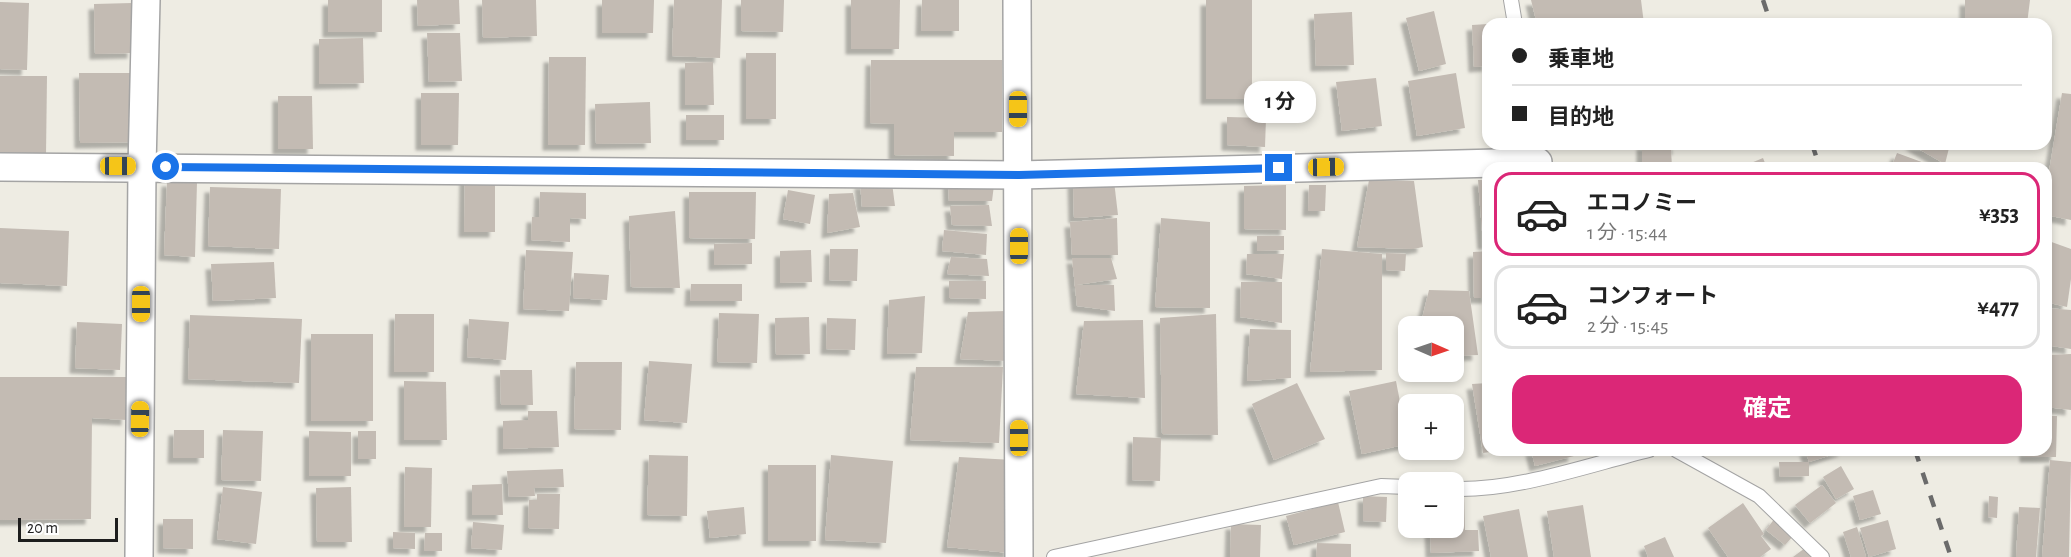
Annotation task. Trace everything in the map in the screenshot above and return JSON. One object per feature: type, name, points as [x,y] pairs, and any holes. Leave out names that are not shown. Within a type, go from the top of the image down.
[{"type":"street","points":[[139,557],[142,166],[146,0]]},
{"type":"street","points":[[1017,0],[1019,557]]},
{"type":"street","points":[[0,167],[142,166],[1019,175],[1538,158]]},
{"type":"lane","points":[[1511,0],[1514,18]]},
{"type":"lane","points":[[1464,489],[1480,489],[1527,481],[1625,456]]},
{"type":"lane","points":[[1687,456],[1759,496],[1822,557]]},
{"type":"lane","points":[[1054,557],[1381,486],[1398,487]]},
{"type":"building","points":[[328,0],[382,0],[382,32],[328,32]]},
{"type":"building","points":[[417,0],[459,0],[460,24],[418,26]]},
{"type":"building","points":[[482,0],[536,0],[537,36],[483,38]]},
{"type":"building","points":[[602,0],[654,0],[653,33],[602,33]]},
{"type":"building","points":[[674,0],[722,0],[720,58],[672,56]]},
{"type":"building","points":[[741,0],[784,0],[783,32],[741,31]]},
{"type":"building","points":[[851,0],[900,0],[899,49],[851,49]]},
{"type":"building","points":[[922,0],[959,0],[959,31],[921,31]]},
{"type":"building","points":[[1206,0],[1252,0],[1252,99],[1206,99]]},
{"type":"building","points":[[1531,0],[1641,0],[1643,18],[1536,18]]},
{"type":"building","points":[[1965,0],[2030,0],[2028,18],[1965,18]]},
{"type":"building","points":[[0,2],[29,3],[27,70],[0,69]]},
{"type":"building","points":[[132,3],[133,53],[95,54],[94,4]]},
{"type":"building","points":[[1434,11],[1446,64],[1419,71],[1406,18]]},
{"type":"building","points":[[1352,12],[1354,65],[1316,66],[1314,14]]},
{"type":"building","points":[[1482,24],[1482,66],[1474,67],[1472,25]]},
{"type":"building","points":[[427,33],[460,33],[462,81],[429,82]]},
{"type":"building","points":[[363,38],[364,83],[319,84],[319,39]]},
{"type":"building","points":[[746,53],[776,53],[776,119],[746,119]]},
{"type":"building","points":[[549,57],[586,57],[585,145],[548,145]]},
{"type":"building","points":[[871,60],[1002,60],[1002,132],[954,132],[954,156],[894,155],[894,124],[870,123]]},
{"type":"building","points":[[713,62],[714,105],[685,105],[685,63]]},
{"type":"building","points":[[79,73],[138,73],[139,142],[80,143]]},
{"type":"building","points":[[1456,73],[1465,128],[1417,136],[1408,81]]},
{"type":"building","points":[[0,76],[47,76],[46,156],[0,156]]},
{"type":"building","points":[[1376,78],[1382,126],[1342,131],[1336,82]]},
{"type":"building","points":[[421,93],[459,93],[458,145],[421,145]]},
{"type":"building","points":[[2062,93],[2071,94],[2071,220],[2052,216],[2051,162]]},
{"type":"building","points":[[278,96],[312,96],[313,149],[278,149]]},
{"type":"building","points":[[650,102],[651,143],[596,144],[595,104]]},
{"type":"building","points":[[686,115],[724,115],[724,140],[686,140]]},
{"type":"building","points":[[1227,117],[1266,118],[1265,147],[1227,145]]},
{"type":"building","points":[[1642,150],[1671,150],[1672,162],[1642,162]]},
{"type":"building","points":[[1920,150],[1948,150],[1946,162]]},
{"type":"building","points":[[1897,153],[1922,162],[1893,162]]},
{"type":"building","points":[[948,174],[995,177],[992,201],[949,201]]},
{"type":"building","points":[[465,177],[495,178],[495,232],[464,232]]},
{"type":"building","points":[[1369,180],[1414,181],[1423,247],[1413,249],[1357,247]]},
{"type":"building","points":[[1478,180],[1482,180],[1482,231]]},
{"type":"building","points":[[167,181],[197,182],[195,257],[164,255]]},
{"type":"building","points":[[1073,181],[1114,181],[1118,215],[1074,218]]},
{"type":"building","points":[[860,183],[892,183],[895,206],[862,207]]},
{"type":"building","points":[[1286,185],[1286,230],[1244,229],[1244,186]]},
{"type":"building","points":[[1309,185],[1326,185],[1325,211],[1308,211]]},
{"type":"building","points":[[210,187],[281,189],[279,249],[208,246]]},
{"type":"building","points":[[788,190],[815,195],[810,224],[783,219]]},
{"type":"building","points":[[540,192],[586,193],[586,219],[570,218],[570,242],[531,240],[532,217],[539,217]]},
{"type":"building","points":[[689,192],[756,192],[755,239],[689,238]]},
{"type":"building","points":[[853,193],[860,227],[827,233],[829,194]]},
{"type":"building","points":[[989,205],[992,226],[952,225],[950,206]]},
{"type":"building","points":[[675,211],[680,288],[631,287],[629,216]]},
{"type":"building","points":[[1117,218],[1118,255],[1072,255],[1070,222]]},
{"type":"building","points":[[1161,218],[1210,222],[1210,308],[1155,307]]},
{"type":"building","points":[[0,228],[69,231],[67,286],[0,283]]},
{"type":"building","points":[[944,230],[987,234],[986,255],[942,251]]},
{"type":"building","points":[[1257,236],[1284,236],[1284,250],[1257,251]]},
{"type":"building","points":[[2052,242],[2071,249],[2071,279],[2067,307],[2052,303]]},
{"type":"building","points":[[752,243],[752,264],[714,265],[714,244]]},
{"type":"building","points":[[830,249],[858,249],[857,281],[829,280]]},
{"type":"building","points":[[1322,249],[1382,254],[1382,370],[1310,372]]},
{"type":"building","points":[[526,250],[573,252],[569,311],[523,309]]},
{"type":"building","points":[[811,250],[812,282],[780,283],[780,251]]},
{"type":"building","points":[[1482,251],[1482,298],[1474,298],[1473,252]]},
{"type":"building","points":[[1386,253],[1406,254],[1405,271],[1386,270]]},
{"type":"building","points":[[1247,254],[1284,254],[1282,279],[1246,274]]},
{"type":"building","points":[[951,257],[987,259],[989,276],[947,274]]},
{"type":"building","points":[[1072,258],[1111,258],[1117,279],[1076,285],[1114,285],[1115,311],[1077,306]]},
{"type":"building","points":[[274,262],[276,298],[213,301],[211,264]]},
{"type":"building","points":[[574,273],[609,275],[607,300],[573,298]]},
{"type":"building","points":[[949,281],[986,281],[986,299],[949,298]]},
{"type":"building","points":[[1241,282],[1282,282],[1282,323],[1240,317]]},
{"type":"building","points":[[691,284],[742,284],[742,301],[690,301]]},
{"type":"building","points":[[1429,290],[1469,291],[1478,355],[1464,356],[1464,316],[1423,316]]},
{"type":"building","points":[[925,296],[922,353],[887,354],[889,300]]},
{"type":"building","points":[[2052,308],[2071,310],[2071,349],[2052,346]]},
{"type":"building","points":[[1007,311],[1007,361],[960,359],[968,312]]},
{"type":"building","points":[[719,313],[759,314],[757,363],[717,362]]},
{"type":"building","points":[[395,314],[434,314],[434,372],[394,372]]},
{"type":"building","points":[[1216,314],[1218,435],[1162,434],[1160,318]]},
{"type":"building","points":[[190,315],[302,319],[299,383],[188,379]]},
{"type":"building","points":[[809,317],[810,354],[776,355],[775,318]]},
{"type":"building","points":[[827,318],[856,319],[855,350],[826,349]]},
{"type":"building","points":[[469,319],[509,322],[506,360],[467,357]]},
{"type":"building","points":[[1143,320],[1145,398],[1076,394],[1084,321]]},
{"type":"building","points":[[77,322],[122,324],[120,370],[75,368]]},
{"type":"building","points":[[1250,329],[1291,330],[1291,378],[1247,381]]},
{"type":"building","points":[[311,334],[373,334],[373,421],[311,421]]},
{"type":"building","points":[[2071,354],[2071,410],[2052,408],[2052,355]]},
{"type":"building","points":[[649,361],[692,364],[687,423],[644,420]]},
{"type":"building","points":[[576,362],[622,362],[621,430],[574,429]]},
{"type":"building","points":[[916,367],[1003,367],[999,443],[910,440]]},
{"type":"building","points":[[500,370],[532,370],[533,405],[501,405]]},
{"type":"building","points":[[0,377],[127,377],[127,420],[92,418],[91,519],[0,520]]},
{"type":"building","points":[[404,381],[446,382],[447,440],[404,440]]},
{"type":"building","points":[[1396,381],[1398,394],[1398,446],[1362,454],[1349,391]]},
{"type":"building","points":[[1297,383],[1325,439],[1274,460],[1252,404]]},
{"type":"building","points":[[1482,383],[1482,447],[1472,384]]},
{"type":"building","points":[[528,411],[557,411],[559,447],[503,449],[503,421],[528,420]]},
{"type":"building","points":[[2052,416],[2057,416],[2056,457],[2025,457],[2052,456]]},
{"type":"building","points":[[174,430],[204,430],[204,458],[173,458]]},
{"type":"building","points":[[223,430],[263,431],[261,481],[221,480]]},
{"type":"building","points":[[309,431],[351,432],[351,476],[309,476]]},
{"type":"building","points":[[358,431],[376,431],[376,459],[358,459]]},
{"type":"building","points":[[1133,437],[1161,438],[1160,481],[1132,480]]},
{"type":"building","points":[[649,455],[688,456],[687,516],[647,515]]},
{"type":"building","points":[[831,455],[893,461],[886,543],[825,540]]},
{"type":"building","points":[[1532,456],[1574,456],[1535,466]]},
{"type":"building","points":[[1807,456],[1828,456],[1809,462]]},
{"type":"building","points":[[959,457],[1013,460],[1010,553],[947,547]]},
{"type":"building","points":[[2050,460],[2071,462],[2069,557],[2042,557]]},
{"type":"building","points":[[1779,462],[1809,462],[1809,476],[1780,477]]},
{"type":"building","points":[[768,465],[816,465],[816,541],[768,541]]},
{"type":"building","points":[[1841,466],[1854,489],[1836,499],[1823,477]]},
{"type":"building","points":[[405,467],[432,468],[431,527],[404,527]]},
{"type":"building","points":[[563,469],[564,487],[534,488],[535,496],[509,497],[507,471]]},
{"type":"building","points":[[502,484],[503,515],[472,515],[472,485]]},
{"type":"building","points":[[1822,485],[1836,503],[1810,523],[1795,505]]},
{"type":"building","points":[[223,487],[262,492],[256,544],[217,539]]},
{"type":"building","points":[[351,487],[352,542],[317,542],[316,488]]},
{"type":"building","points":[[1873,490],[1881,514],[1860,520],[1853,496]]},
{"type":"building","points":[[537,494],[560,494],[559,529],[528,528],[529,500],[537,500]]},
{"type":"building","points":[[1464,494],[1465,530],[1478,530],[1479,551],[1431,553],[1430,538],[1464,538]]},
{"type":"building","points":[[1363,496],[1387,497],[1386,522],[1363,521]]},
{"type":"building","points":[[1989,496],[1998,497],[1997,518],[1988,517]]},
{"type":"building","points":[[1338,502],[1345,532],[1294,545],[1286,516]]},
{"type":"building","points":[[1743,503],[1764,534],[1761,536],[1771,549],[1760,557],[1728,557],[1708,528]]},
{"type":"building","points":[[1583,505],[1591,557],[1554,557],[1547,511]]},
{"type":"building","points":[[744,507],[746,534],[710,538],[707,511]]},
{"type":"building","points":[[2019,507],[2040,508],[2036,557],[2016,557]]},
{"type":"building","points":[[1519,509],[1528,557],[1491,557],[1483,516]]},
{"type":"building","points":[[1775,518],[1795,534],[1785,545],[1766,530]]},
{"type":"building","points":[[163,519],[193,519],[193,549],[163,548]]},
{"type":"building","points":[[1888,520],[1896,549],[1869,557],[1860,528]]},
{"type":"building","points":[[473,522],[504,525],[502,550],[471,548]]},
{"type":"building","points":[[1231,524],[1261,525],[1260,557],[1230,557]]},
{"type":"building","points":[[1857,527],[1866,557],[1851,557],[1843,532]]},
{"type":"building","points":[[393,532],[415,533],[415,549],[393,548]]},
{"type":"building","points":[[425,533],[442,533],[442,551],[424,551]]},
{"type":"building","points":[[1665,537],[1674,557],[1648,557],[1644,546]]},
{"type":"building","points":[[1317,543],[1351,544],[1351,557],[1316,557]]},
{"type":"building","points":[[1805,548],[1812,557],[1793,557]]},
{"type":"railway","points":[[1763,0],[1769,18]]},
{"type":"railway","points":[[1814,150],[1818,162]]},
{"type":"railway","points":[[1917,456],[1951,557]]},
{"type":"route","points":[[166,167],[1019,175],[1279,168]]}]
